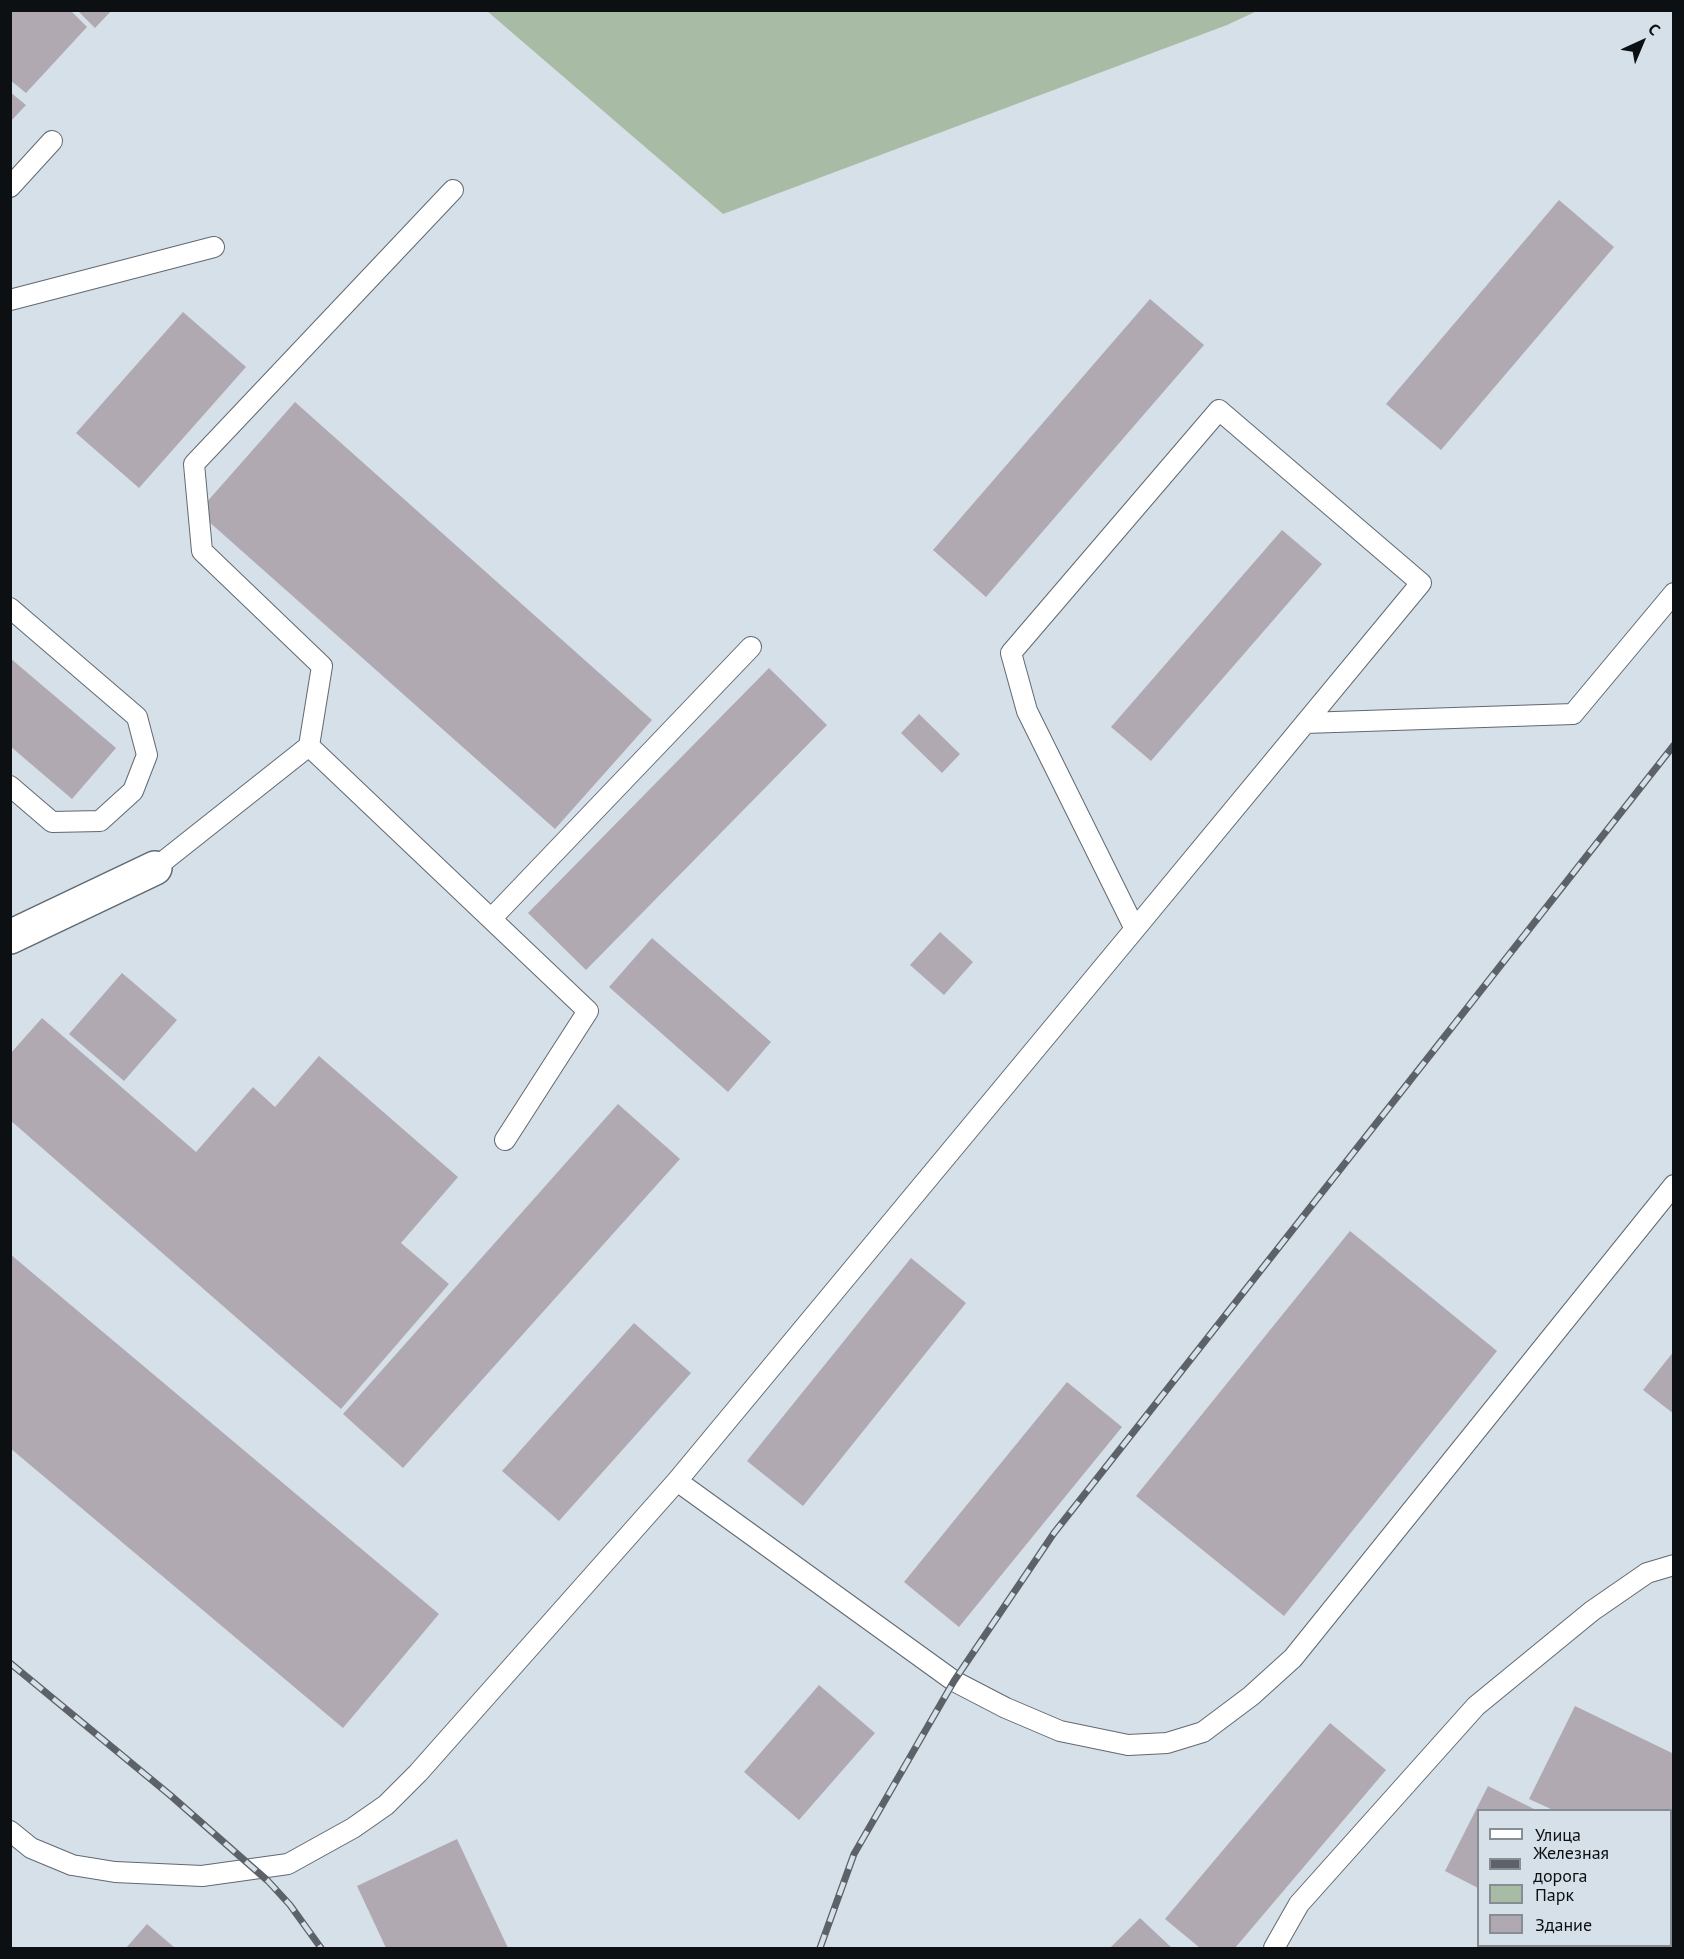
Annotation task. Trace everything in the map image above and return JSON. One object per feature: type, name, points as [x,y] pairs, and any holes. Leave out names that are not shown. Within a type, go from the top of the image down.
[{"type":"street","points":[[10,938],[155,868]]},
{"type":"lane","points":[[10,187],[52,141]]},
{"type":"lane","points":[[155,868],[309,746],[322,666],[202,551],[194,464],[453,190]]},
{"type":"lane","points":[[10,300],[214,247]]},
{"type":"lane","points":[[10,1831],[31,1848],[72,1865],[115,1872],[202,1876],[288,1864],[353,1828],[386,1805],[418,1773],[677,1481],[1135,929],[1421,583],[1219,410],[1011,653],[1027,711],[1135,929]]},
{"type":"lane","points":[[1305,723],[1574,714],[1674,593]]},
{"type":"lane","points":[[10,608],[137,717],[147,755],[133,791],[100,821],[52,822],[10,786]]},
{"type":"lane","points":[[491,919],[751,646]]},
{"type":"lane","points":[[309,746],[588,1011],[505,1140]]},
{"type":"lane","points":[[677,1481],[954,1681],[1006,1708],[1060,1731],[1128,1746],[1167,1743],[1203,1732],[1251,1696],[1293,1659],[1674,1185]]},
{"type":"lane","points":[[1274,1948],[1299,1904],[1476,1706],[1592,1611],[1647,1573],[1674,1565]]},
{"type":"green space","points":[[487,11],[1257,11],[1227,25],[723,214]]},
{"type":"building","points":[[10,10],[70,10],[87,27],[26,93],[10,80]]},
{"type":"building","points":[[77,10],[112,10],[95,28]]},
{"type":"building","points":[[10,92],[26,105],[10,122]]},
{"type":"building","points":[[1559,200],[1614,247],[1441,450],[1386,404]]},
{"type":"building","points":[[1150,299],[1204,345],[986,597],[933,550]]},
{"type":"building","points":[[183,312],[246,367],[139,488],[76,433]]},
{"type":"building","points":[[295,402],[652,720],[555,829],[198,512]]},
{"type":"building","points":[[1282,530],[1322,564],[1151,761],[1111,727]]},
{"type":"building","points":[[10,658],[116,748],[72,799],[10,746]]},
{"type":"building","points":[[769,668],[827,725],[586,970],[528,913]]},
{"type":"building","points":[[919,714],[960,754],[942,773],[901,733]]},
{"type":"building","points":[[940,932],[973,962],[944,995],[910,965]]},
{"type":"building","points":[[652,938],[771,1042],[728,1092],[609,987]]},
{"type":"building","points":[[122,973],[177,1020],[124,1081],[69,1034]]},
{"type":"building","points":[[42,1018],[196,1152],[253,1087],[275,1107],[319,1056],[458,1177],[401,1243],[449,1284],[341,1409],[10,1120],[10,1054]]},
{"type":"building","points":[[618,1104],[680,1159],[403,1468],[343,1414]]},
{"type":"building","points":[[1350,1231],[1497,1351],[1284,1616],[1136,1496]]},
{"type":"building","points":[[10,1254],[439,1614],[343,1728],[10,1448]]},
{"type":"building","points":[[911,1258],[966,1303],[803,1506],[747,1461]]},
{"type":"building","points":[[634,1323],[691,1373],[559,1521],[502,1471]]},
{"type":"building","points":[[1674,1351],[1674,1414],[1643,1390]]},
{"type":"building","points":[[1067,1382],[1122,1427],[959,1627],[904,1582]]},
{"type":"building","points":[[819,1685],[875,1733],[799,1820],[744,1772]]},
{"type":"building","points":[[1575,1706],[1674,1754],[1674,1870],[1672,1869],[1672,1809],[1551,1809],[1529,1799]]},
{"type":"building","points":[[1330,1723],[1386,1770],[1235,1948],[1200,1948],[1165,1919]]},
{"type":"building","points":[[1488,1786],[1534,1809],[1477,1809],[1477,1887],[1445,1871]]},
{"type":"building","points":[[457,1839],[508,1948],[386,1948],[357,1886]]},
{"type":"building","points":[[1672,1880],[1674,1881],[1674,1933],[1672,1936]]},
{"type":"building","points":[[1140,1918],[1172,1948],[1110,1948]]},
{"type":"building","points":[[147,1924],[175,1948],[126,1948]]},
{"type":"building","points":[[1593,1947],[1666,1947],[1666,1948]]},
{"type":"railway","points":[[820,1948],[854,1854],[954,1681],[1054,1533],[1674,745]]},
{"type":"railway","points":[[10,1663],[170,1795],[268,1881],[290,1905],[321,1948]]}]
